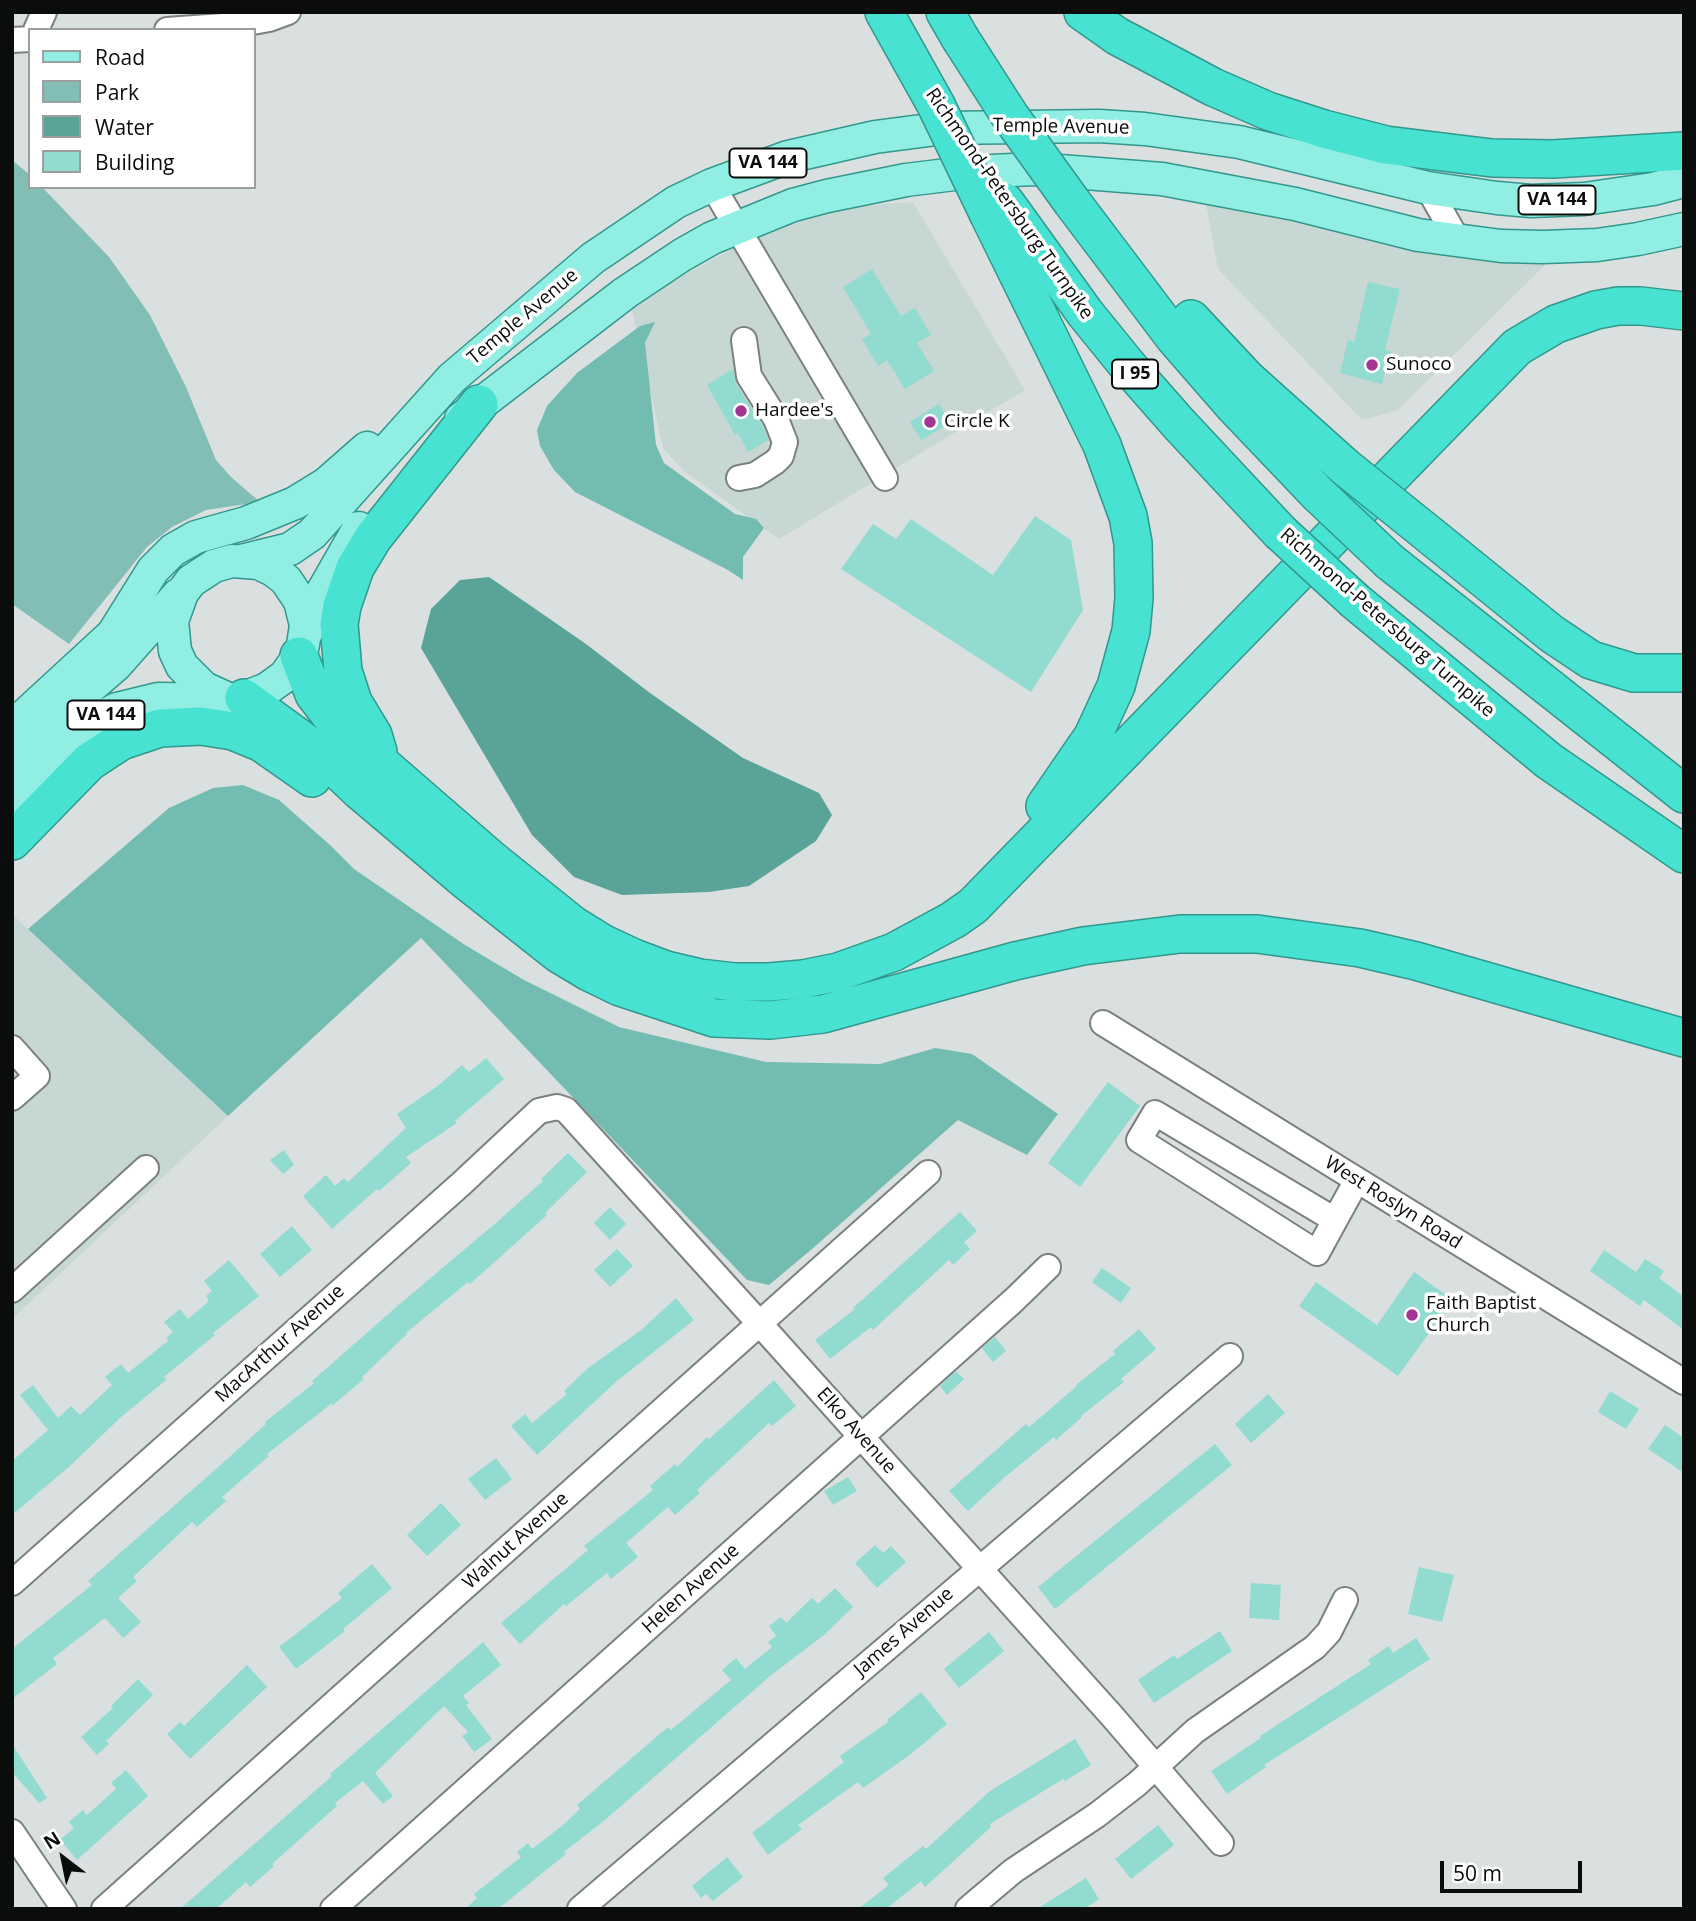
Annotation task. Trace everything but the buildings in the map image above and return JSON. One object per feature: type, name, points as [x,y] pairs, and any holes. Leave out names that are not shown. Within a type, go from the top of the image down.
[{"type":"highway","points":[[1083,12],[1117,36],[1213,87],[1268,111],[1386,145],[1442,154],[1492,158],[1553,159],[1684,151]]},
{"type":"highway","name":"Richmond-Petersburg Turnpike","points":[[890,23],[997,209],[1179,425],[1280,532],[1355,601],[1549,761],[1684,854]]},
{"type":"highway","name":"I 95","points":[[953,25],[1010,116],[1080,202],[1174,337],[1235,407],[1317,493],[1390,562],[1684,794]]},
{"type":"highway","points":[[1080,202],[1222,354],[1344,466],[1552,634],[1591,660],[1634,673],[1684,673]]},
{"type":"highway","points":[[894,951],[954,906],[982,880],[1011,849],[1058,789],[1105,713],[1121,673],[1131,631],[1135,588],[1133,543],[1128,516],[1102,445],[997,209]]},
{"type":"highway","points":[[302,645],[308,681],[326,712],[341,729],[546,904],[602,943],[666,970],[701,978],[769,982],[838,972],[894,951],[953,920],[991,889],[1517,347],[1556,324],[1596,310],[1641,306],[1684,311]]},
{"type":"highway","points":[[652,999],[728,1007],[795,1006],[871,988],[936,957],[987,918],[1523,364],[1562,339],[1604,326],[1651,324],[1684,330]]},
{"type":"highway","points":[[382,763],[373,735],[353,702],[343,671],[340,624],[342,606],[355,568],[373,538],[479,404]]},
{"type":"highway","points":[[237,699],[321,754],[464,879],[559,954],[589,972],[652,999],[714,1018],[797,1018],[854,1006],[1015,961],[1083,946],[1180,934],[1257,934],[1360,948],[1416,961],[1684,1038]]},
{"type":"highway","points":[[12,841],[78,772],[103,751],[140,733],[182,725],[219,728],[250,737],[289,761],[367,821],[412,835]]},
{"type":"main road","name":"Temple Avenue","points":[[242,561],[290,549],[312,534],[452,378],[593,258],[658,213],[712,185],[788,157],[875,136],[944,128],[1057,124],[1145,129],[1240,142],[1428,188],[1508,199],[1584,199],[1653,190],[1684,181]]},
{"type":"main road","name":"Temple Avenue","points":[[302,645],[323,591],[365,519],[427,449],[479,404],[653,274],[682,255],[737,227],[793,205],[883,184],[971,172],[1034,169],[1162,180],[1240,192],[1458,242],[1543,247],[1597,245],[1684,229]]},
{"type":"main road","points":[[12,727],[113,634],[153,570],[173,550],[196,537],[279,511],[311,495],[452,378]]},
{"type":"main road","points":[[242,561],[266,566],[286,580],[300,601],[305,617],[302,645]]},
{"type":"main road","name":"VA 144","points":[[12,759],[116,665],[191,581],[214,566],[242,561]]},
{"type":"main road","points":[[191,581],[182,593],[174,614],[172,636],[175,651],[192,678],[210,692],[237,699]]},
{"type":"main road","name":"VA 144","points":[[12,799],[60,751],[100,718],[117,709],[158,699],[237,699],[277,684],[293,667],[302,645]]},
{"type":"street","points":[[37,28],[44,12]]},
{"type":"street","points":[[172,28],[190,20],[236,26],[288,12]]},
{"type":"street","points":[[712,185],[885,478]]},
{"type":"street","points":[[1428,188],[1458,242]]},
{"type":"street","points":[[739,478],[755,475],[775,462],[781,456],[785,442],[776,419],[749,376],[744,340]]},
{"type":"street","name":"West Roslyn Road","points":[[1103,1023],[1684,1382]]},
{"type":"street","points":[[12,1048],[37,1076],[12,1098]]},
{"type":"street","name":"Elko Avenue","points":[[549,1107],[566,1110],[1156,1767],[1221,1843]]},
{"type":"street","name":"MacArthur Avenue","points":[[12,1583],[461,1184],[539,1111],[549,1107]]},
{"type":"street","points":[[1335,1220],[1155,1113],[1139,1140],[1317,1252],[1335,1220],[1357,1180]]},
{"type":"street","points":[[16,1278],[146,1168]]},
{"type":"street","name":"Walnut Avenue","points":[[104,1909],[928,1173]]},
{"type":"street","name":"Helen Avenue","points":[[333,1909],[1048,1267]]},
{"type":"street","name":"James Avenue","points":[[580,1909],[1230,1356]]},
{"type":"street","points":[[968,1909],[1013,1871],[1097,1815],[1203,1725],[1315,1647],[1329,1632],[1345,1600]]},
{"type":"street","points":[[12,1832],[64,1909]]},
{"type":"shaded area","points":[[1205,198],[1549,261],[1398,410],[1362,420],[1218,269]]},
{"type":"shaded area","points":[[913,202],[1025,390],[779,539],[685,472],[663,448],[631,305],[730,250],[834,208]]},
{"type":"shaded area","points":[[655,322],[645,343],[656,445],[664,463],[735,514],[756,519],[764,528],[743,557],[743,580],[575,492],[554,470],[540,446],[537,430],[547,406],[577,373],[640,326]]},
{"type":"shaded area","points":[[243,785],[279,800],[354,869],[465,945],[524,980],[619,1027],[766,1062],[880,1064],[935,1048],[972,1054],[1058,1114],[1027,1155],[958,1120],[769,1285],[747,1280],[421,938],[228,1116],[28,929],[169,808],[213,788]]},
{"type":"shaded area","points":[[12,914],[228,1116],[12,1319]]},
{"type":"green space","points":[[12,160],[28,173],[28,189],[44,189],[109,257],[150,315],[186,387],[216,460],[260,502],[206,510],[172,527],[147,547],[69,644],[12,604]]},
{"type":"water","points":[[489,577],[743,758],[819,793],[832,815],[816,841],[749,886],[709,892],[622,895],[574,877],[532,835],[421,648],[431,609],[460,580]]},
{"type":"place","name":"Sunoco","points":[[1372,365]]},
{"type":"place","name":"Hardee's","points":[[741,411]]},
{"type":"place","name":"Circle K","points":[[930,422]]},
{"type":"place","name":"Faith Baptist Church","points":[[1412,1315]]}]
